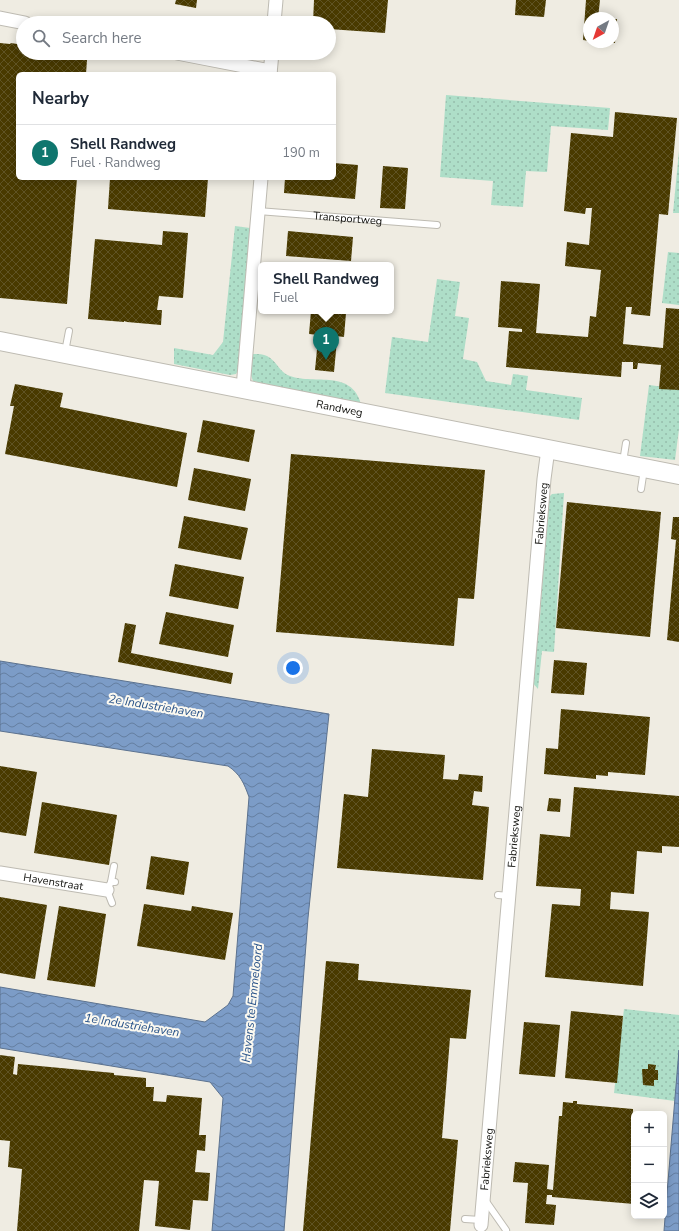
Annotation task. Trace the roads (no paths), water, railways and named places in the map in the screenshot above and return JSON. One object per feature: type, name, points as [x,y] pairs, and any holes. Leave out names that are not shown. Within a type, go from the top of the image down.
[{"type":"street","points":[[275,16],[276,0]]},
{"type":"street","points":[[0,18],[16,21]]},
{"type":"street","points":[[210,60],[265,72]]},
{"type":"street","points":[[270,72],[271,60]]},
{"type":"street","points":[[243,388],[261,180]]},
{"type":"street","name":"Randweg","points":[[0,340],[679,474]]},
{"type":"street","name":"Fabrieksweg","points":[[481,1223],[504,896],[548,448]]},
{"type":"street","name":"Havenstraat","points":[[0,873],[111,885]]},
{"type":"lane","name":"Transportweg","points":[[258,211],[438,225]]},
{"type":"lane","points":[[65,354],[69,331]]},
{"type":"lane","points":[[623,463],[626,443]]},
{"type":"lane","points":[[641,489],[644,467]]},
{"type":"lane","points":[[112,903],[111,885],[114,866]]},
{"type":"lane","points":[[483,1198],[506,1230]]},
{"type":"lane","points":[[465,1219],[481,1223]]},
{"type":"water","points":[[0,661],[329,714],[308,918],[284,1231],[212,1231],[223,1098],[210,1082],[0,1048],[0,987],[205,1022],[228,1005],[233,996],[249,797],[241,779],[236,772],[228,766],[0,731]]},
{"type":"water","points":[[679,1050],[679,1231],[664,1231],[665,1219],[667,1219],[667,1193]]},
{"type":"place","name":"Shell Randweg","points":[[326,360]]},
{"type":"water label","name":"2e Industriehaven","points":[[156,706]]},
{"type":"water label","name":"Havens te Emmeloord","points":[[252,1003]]},
{"type":"water label","name":"1e Industriehaven","points":[[132,1025]]}]
